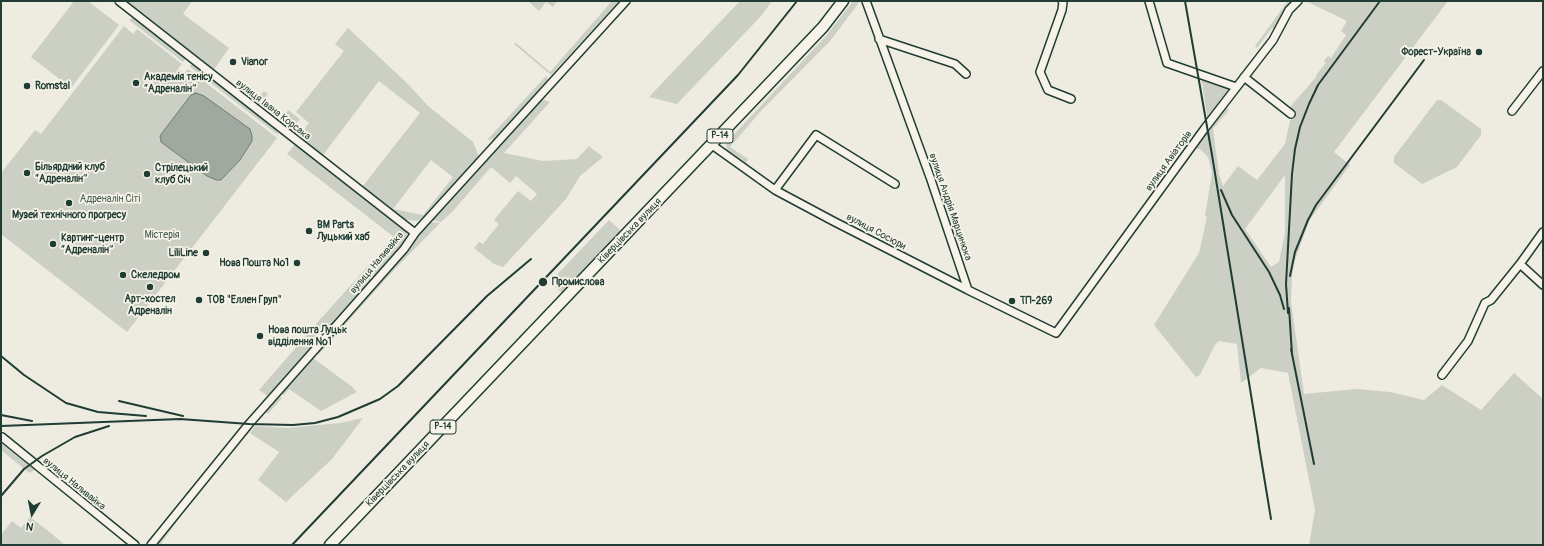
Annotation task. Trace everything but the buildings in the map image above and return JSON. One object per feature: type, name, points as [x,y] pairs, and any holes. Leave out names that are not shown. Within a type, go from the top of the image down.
[{"type":"main road","name":"Ківерцівська вулиця","points":[[330,545],[823,28],[843,1]]},
{"type":"street","name":"вулиця Івана Корсака","points":[[119,1],[415,233]]},
{"type":"street","name":"вулиця Наливайка","points":[[151,545],[249,424],[404,249],[415,233],[626,1]]},
{"type":"street","name":"вулиця Андрія Марцинюка","points":[[866,1],[930,177],[968,290]]},
{"type":"street","points":[[1062,1],[1062,10],[1040,72],[1048,90],[1071,99]]},
{"type":"street","points":[[1149,1],[1167,63],[1236,87]]},
{"type":"street","name":"вулиця Авіаторів","points":[[968,290],[1056,333],[1205,128],[1273,40],[1289,10],[1298,1]]},
{"type":"street","points":[[879,39],[955,64],[966,74]]},
{"type":"street","points":[[1512,112],[1543,71]]},
{"type":"street","points":[[1244,77],[1291,114]]},
{"type":"street","points":[[775,190],[816,135],[894,184]]},
{"type":"street","name":"вулиця Сосюри","points":[[712,145],[775,190],[861,236],[968,290]]},
{"type":"street","points":[[1442,375],[1468,341],[1485,302],[1491,300],[1543,232]]},
{"type":"street","points":[[1520,264],[1543,286]]},
{"type":"street","name":"вулиця Наливайка","points":[[2,437],[135,545]]},
{"type":"green space","points":[[74,1],[88,1],[119,25],[71,88],[31,57]]},
{"type":"green space","points":[[126,1],[192,1],[183,14],[229,48],[213,71]]},
{"type":"green space","points":[[528,1],[557,1],[553,7],[546,2],[539,11]]},
{"type":"green space","points":[[612,1],[619,1],[551,75],[514,44],[516,43],[550,72]]},
{"type":"green space","points":[[740,1],[772,1],[762,15],[677,104],[649,97]]},
{"type":"green space","points":[[853,1],[860,1],[831,40],[760,112],[730,147],[748,159],[746,163],[727,151],[726,143],[825,37]]},
{"type":"green space","points":[[1288,1],[1294,1],[1277,31],[1272,28],[1257,48],[1255,46]]},
{"type":"green space","points":[[1306,1],[1448,1],[1334,152],[1350,165],[1309,221],[1295,260],[1292,276],[1291,302],[1304,394],[1356,389],[1390,392],[1424,400],[1442,385],[1481,410],[1514,373],[1543,399],[1543,545],[1309,545],[1315,510],[1288,373],[1261,368],[1241,383],[1237,344],[1219,341],[1215,345],[1200,375],[1196,377],[1154,325],[1199,253],[1207,217],[1205,216],[1212,172],[1208,157],[1200,149],[1194,149],[1224,106],[1229,110],[1213,129],[1219,174],[1223,186],[1238,166],[1257,180],[1285,144],[1290,121],[1295,115],[1290,111],[1292,108],[1290,107],[1317,76],[1316,75],[1326,63],[1324,61],[1328,56],[1331,58],[1346,35],[1341,31],[1347,21]],"holes":[[[1285,175],[1285,233],[1279,262],[1271,267],[1245,229]]]},
{"type":"green space","points":[[132,18],[186,58],[183,62],[129,20]]},
{"type":"green space","name":"Адреналін Сіті","points":[[124,26],[133,34],[137,29],[182,64],[178,69],[184,73],[188,69],[277,138],[127,332],[1,234],[1,173],[35,130],[41,134]]},
{"type":"green space","points":[[348,28],[409,85],[428,106],[473,142],[480,159],[426,218],[416,221],[404,219],[363,186],[420,113],[379,81],[323,155],[299,136],[309,123],[296,112],[344,51],[335,44]],"holes":[[[431,160],[453,177],[423,215],[393,209]]]},
{"type":"green space","points":[[192,63],[276,130],[278,135],[190,67]]},
{"type":"green space","points":[[546,76],[548,80],[496,139],[487,140]]},
{"type":"green space","points":[[1201,76],[1228,89],[1228,94],[1208,122]]},
{"type":"green space","points":[[264,91],[268,94],[259,106],[251,99],[255,94],[259,97]]},
{"type":"green space","points":[[542,99],[550,102],[504,153],[543,161],[577,159],[589,146],[603,157],[580,176],[566,199],[503,267],[494,264],[474,248],[479,242],[483,244],[499,224],[494,220],[518,191],[531,201],[537,194],[516,176],[510,183],[491,167],[453,211],[441,222],[431,220]]},
{"type":"green space","points":[[1437,100],[1441,100],[1481,129],[1481,135],[1457,167],[1422,184],[1394,163],[1394,157]]},
{"type":"green space","points":[[288,110],[300,119],[291,130],[280,122]]},
{"type":"green space","points":[[295,144],[406,231],[407,236],[402,247],[331,326],[327,328],[320,328],[316,324],[394,237],[287,154]]},
{"type":"green space","points":[[609,220],[621,231],[562,293],[550,282]]},
{"type":"green space","points":[[429,222],[440,223],[395,269],[341,329],[339,327],[411,246],[414,239]]},
{"type":"green space","points":[[312,329],[318,336],[316,343],[269,397],[259,390]]},
{"type":"green space","points":[[337,329],[340,331],[318,355],[316,354]]},
{"type":"green space","points":[[313,358],[357,392],[321,411],[289,389],[284,395],[281,393]]},
{"type":"green space","points":[[279,396],[282,398],[268,414],[265,411]]},
{"type":"green space","points":[[363,418],[332,459],[286,502],[258,480],[279,452],[250,433],[255,426],[288,428],[340,423]]},
{"type":"green space","points":[[1,443],[34,469],[33,471],[29,473],[1,450]]},
{"type":"green space","points":[[181,512],[183,513],[160,545],[153,545]]},
{"type":"green space","points":[[30,517],[65,545],[1,545],[1,535],[12,521],[21,528]]},
{"type":"shaded area","points":[[196,93],[204,96],[250,129],[252,141],[240,160],[221,180],[216,180],[207,176],[161,142],[160,136],[162,133],[191,95]]},
{"type":"railway","points":[[292,545],[738,75],[797,1]]},
{"type":"railway","points":[[1185,1],[1212,155],[1259,444]]},
{"type":"railway","points":[[1288,313],[1286,284],[1292,174],[1295,149],[1300,127],[1318,85],[1380,1]]},
{"type":"railway","points":[[1290,276],[1295,252],[1316,205],[1424,60]]},
{"type":"railway","points":[[1221,190],[1232,215],[1269,272],[1280,295],[1284,309]]},
{"type":"railway","points":[[1,426],[180,419],[249,424],[293,425],[315,423],[338,417],[380,399],[398,386],[487,296],[531,259]]},
{"type":"railway","points":[[1289,308],[1292,354]]},
{"type":"railway","points":[[1291,349],[1314,464]]},
{"type":"railway","points":[[1,356],[24,375],[66,403],[98,412],[146,416]]},
{"type":"railway","points":[[119,401],[183,416]]},
{"type":"railway","points":[[1,415],[32,421]]},
{"type":"railway","points":[[1,496],[24,469],[42,456],[75,437],[109,426]]},
{"type":"railway","points":[[1258,440],[1271,519]]},
{"type":"place","name":"Форест-Україна","points":[[1479,52]]},
{"type":"place","name":"Vianor","points":[[233,62]]},
{"type":"place","name":"Академія тенісу “Адреналін”","points":[[136,83]]},
{"type":"place","name":"Romstal","points":[[27,86]]},
{"type":"place","name":"Більярдний клуб “Адреналін”","points":[[27,173]]},
{"type":"place","name":"Стрілецький клуб Січ","points":[[147,174]]},
{"type":"place","name":"Музей технічного прогресу","points":[[69,203]]},
{"type":"place","name":"BM Parts Луцький хаб","points":[[309,231]]},
{"type":"place","name":"Картинг-центр “Адреналін”","points":[[53,244]]},
{"type":"place","name":"LiliLine","points":[[206,253]]},
{"type":"place","name":"Нова Пошта №1","points":[[297,263]]},
{"type":"place","name":"Скеледром","points":[[123,275]]},
{"type":"place","name":"Промислова","points":[[543,282]]},
{"type":"place","name":"Арт-хостел Адреналін","points":[[150,287]]},
{"type":"place","name":"ТОВ \"Еллен Груп\"","points":[[199,300]]},
{"type":"place","name":"ТП-269","points":[[1012,301]]},
{"type":"place","name":"Нова пошта Луцьк відділення №1","points":[[260,336]]},
{"type":"park label","name":"Містерія","points":[[162,235]]}]
